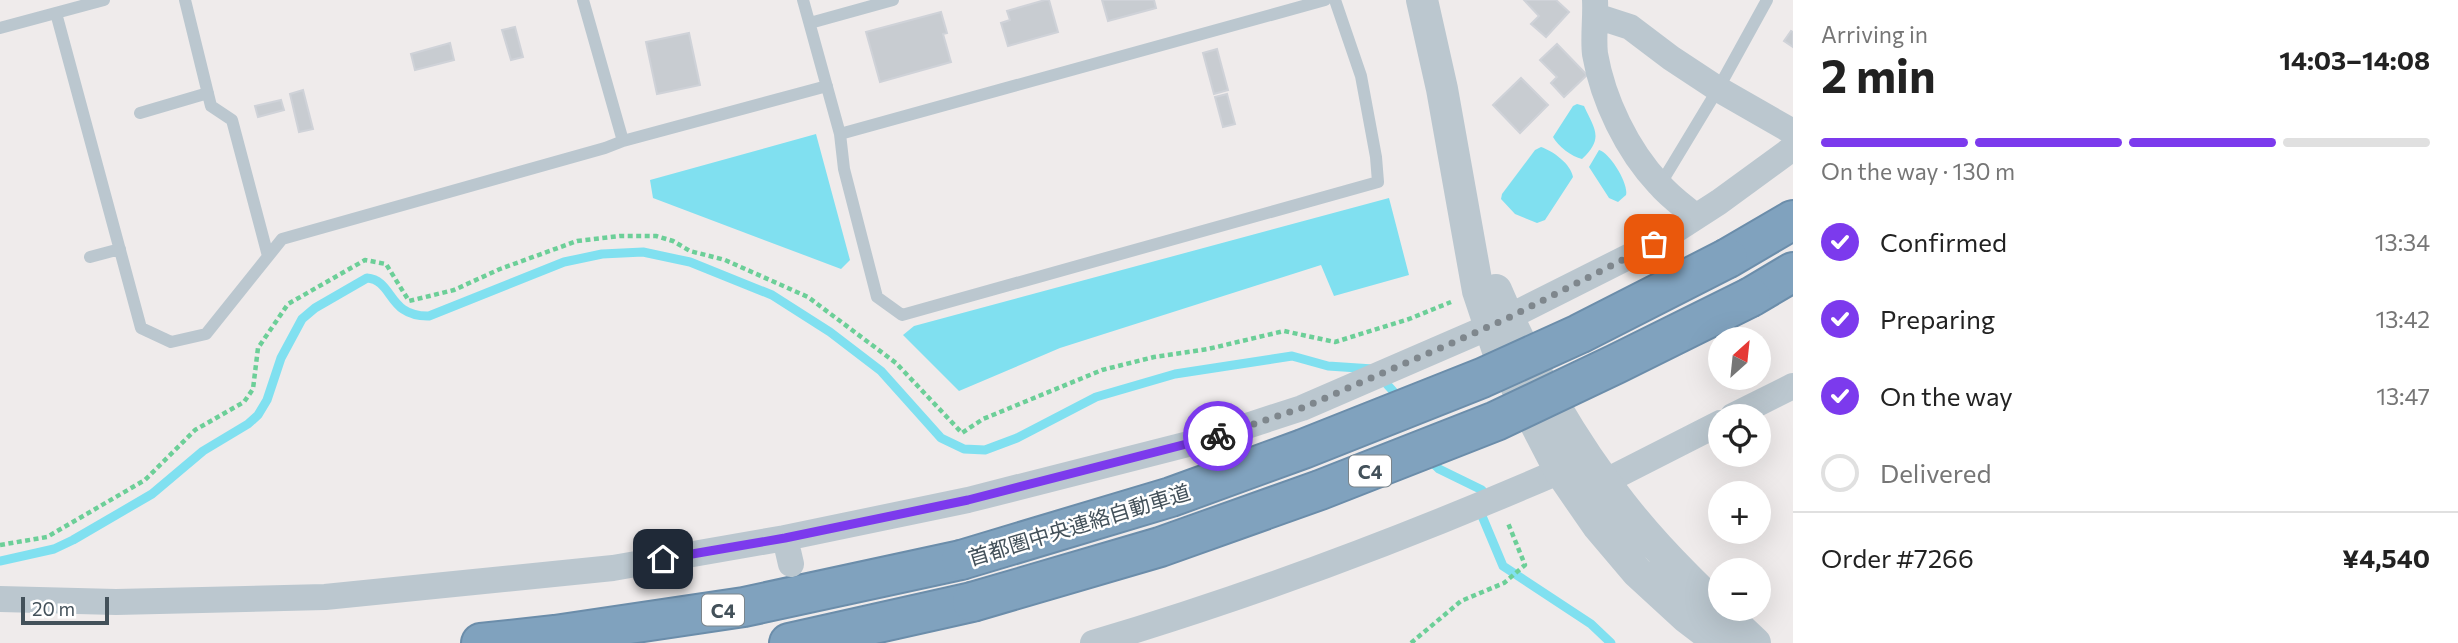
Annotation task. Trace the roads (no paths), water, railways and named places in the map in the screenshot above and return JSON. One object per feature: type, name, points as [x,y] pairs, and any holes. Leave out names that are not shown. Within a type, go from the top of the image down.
[{"type":"highway","name":"首都圏中央連絡自動車道","points":[[481,643],[555,635],[744,607],[961,560],[1171,497],[1329,439],[1494,373],[1579,334],[1728,258],[1793,220]]},
{"type":"highway","name":"首都圏中央連絡自動車道","points":[[789,643],[972,601],[1160,547],[1320,490],[1496,421],[1751,297],[1793,272]]},
{"type":"street","points":[[1422,0],[1437,58],[1478,291],[1604,482],[1664,553],[1755,643]]},
{"type":"street","points":[[1695,216],[1659,185],[1642,164],[1623,132],[1603,86],[1595,52],[1595,8],[1630,27],[1718,89],[1793,132]]},
{"type":"street","points":[[0,599],[116,602],[326,597],[613,568],[785,538],[968,500],[1204,440],[1302,408],[1498,322],[1654,244],[1719,202],[1793,148]]},
{"type":"street","points":[[1455,158],[1498,322],[1498,351],[1560,471],[1598,526],[1637,572],[1686,617],[1720,643]]},
{"type":"street","points":[[1757,404],[1793,386]]},
{"type":"street","points":[[1604,482],[1708,429]]},
{"type":"street","points":[[1093,643],[1294,579],[1560,471]]},
{"type":"street","points":[[785,538],[791,564]]},
{"type":"lane","points":[[0,28],[104,0]]},
{"type":"lane","points":[[185,0],[211,106],[232,120],[268,256]]},
{"type":"lane","points":[[583,0],[623,141]]},
{"type":"lane","points":[[803,0],[840,134],[844,169],[877,297],[902,315],[1378,183],[1376,157],[1361,76],[1335,0]]},
{"type":"lane","points":[[810,23],[893,0]]},
{"type":"lane","points":[[840,134],[1325,0]]},
{"type":"lane","points":[[1659,185],[1718,89],[1767,0]]},
{"type":"lane","points":[[56,13],[141,328],[171,342],[206,334],[282,239],[623,141],[827,86]]},
{"type":"lane","points":[[140,113],[208,93]]},
{"type":"lane","points":[[90,257],[120,249]]},
{"type":"water","points":[[1577,104],[1584,106],[1595,134],[1593,145],[1582,159],[1566,151],[1553,137]]},
{"type":"water","points":[[816,134],[850,260],[841,269],[653,198],[650,180]]},
{"type":"water","points":[[1541,147],[1561,159],[1569,167],[1573,177],[1545,220],[1537,223],[1515,214],[1501,199],[1535,150]]},
{"type":"water","points":[[1599,150],[1613,163],[1625,184],[1626,195],[1618,202],[1609,198],[1589,167]]},
{"type":"water","points":[[1389,198],[1409,275],[1334,296],[1321,265],[1060,348],[959,391],[903,335],[914,326]]},
{"type":"waterway","points":[[0,561],[54,549],[73,540],[152,494],[203,451],[248,424],[258,415],[267,400],[281,358],[302,319],[315,308],[367,278],[382,285],[405,311],[429,316],[564,262],[602,254],[643,252],[690,262],[772,295],[830,332],[881,371],[941,438],[964,449],[985,450],[1017,438],[1096,397],[1175,374],[1292,356],[1328,366],[1373,369],[1393,391],[1396,402]]},
{"type":"waterway","points":[[1428,458],[1439,469],[1482,490],[1482,516],[1503,566],[1591,624],[1611,643]]}]
